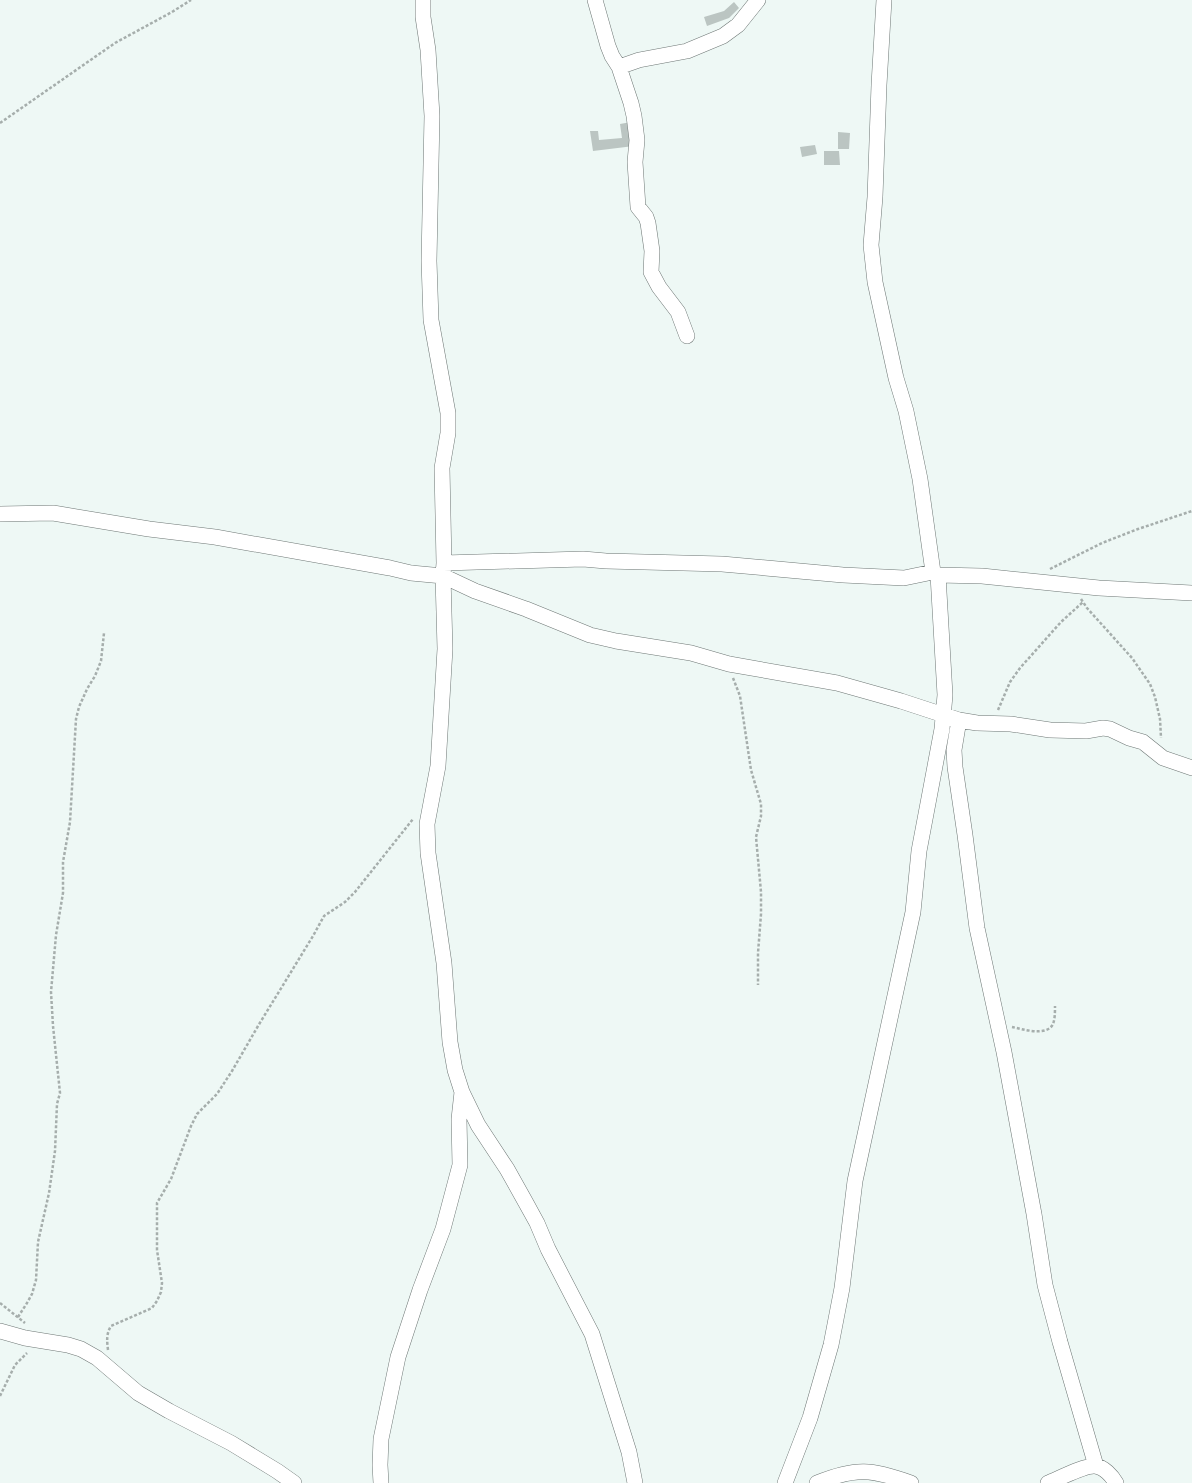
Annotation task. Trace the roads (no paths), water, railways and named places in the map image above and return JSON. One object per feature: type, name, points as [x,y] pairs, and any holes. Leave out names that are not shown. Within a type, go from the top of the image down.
[{"type":"street","points":[[423,0],[423,17],[428,50],[432,116],[429,261],[431,320],[448,413],[448,433],[442,468],[444,649],[438,766],[427,824],[428,853],[444,962],[450,1042],[455,1070],[462,1092],[478,1125],[507,1169],[537,1223],[548,1249],[592,1334],[629,1452],[635,1483]]},
{"type":"street","points":[[595,0],[610,51],[619,67],[634,116],[637,140],[635,162],[638,207],[648,223],[652,251],[651,272],[659,287],[678,312],[687,336]]},
{"type":"street","points":[[619,67],[639,60],[687,51],[723,36],[738,25],[758,0]]},
{"type":"street","points":[[785,1483],[810,1418],[831,1344],[842,1288],[855,1181],[913,912],[919,851],[944,715],[945,695],[935,573],[919,473],[875,282],[871,245],[875,197],[884,0]]},
{"type":"street","points":[[0,514],[53,513],[149,529],[214,537],[411,573],[583,559],[722,564],[843,575],[904,578],[935,573],[1026,580],[1076,586],[1192,593]]},
{"type":"street","points":[[444,570],[475,591],[526,609],[590,635],[691,654],[729,664],[837,683],[902,701],[959,720],[990,724],[1012,724],[1050,730],[1070,731],[1110,729],[1129,738],[1143,742],[1156,754],[1169,761],[1192,768]]},
{"type":"street","points":[[959,720],[954,750],[955,767],[977,928],[999,1025],[1034,1214],[1045,1285],[1096,1466]]},
{"type":"street","points":[[381,1483],[381,1439],[397,1363],[420,1290],[443,1229],[460,1165],[459,1119],[462,1092]]},
{"type":"street","points":[[0,1331],[81,1349],[97,1358],[138,1393],[169,1411],[232,1443],[277,1470],[294,1483]]},
{"type":"street","points":[[1048,1483],[1088,1466],[1096,1466],[1109,1474],[1116,1483]]},
{"type":"street","points":[[817,1483],[837,1475],[853,1472],[874,1471],[911,1483]]}]
